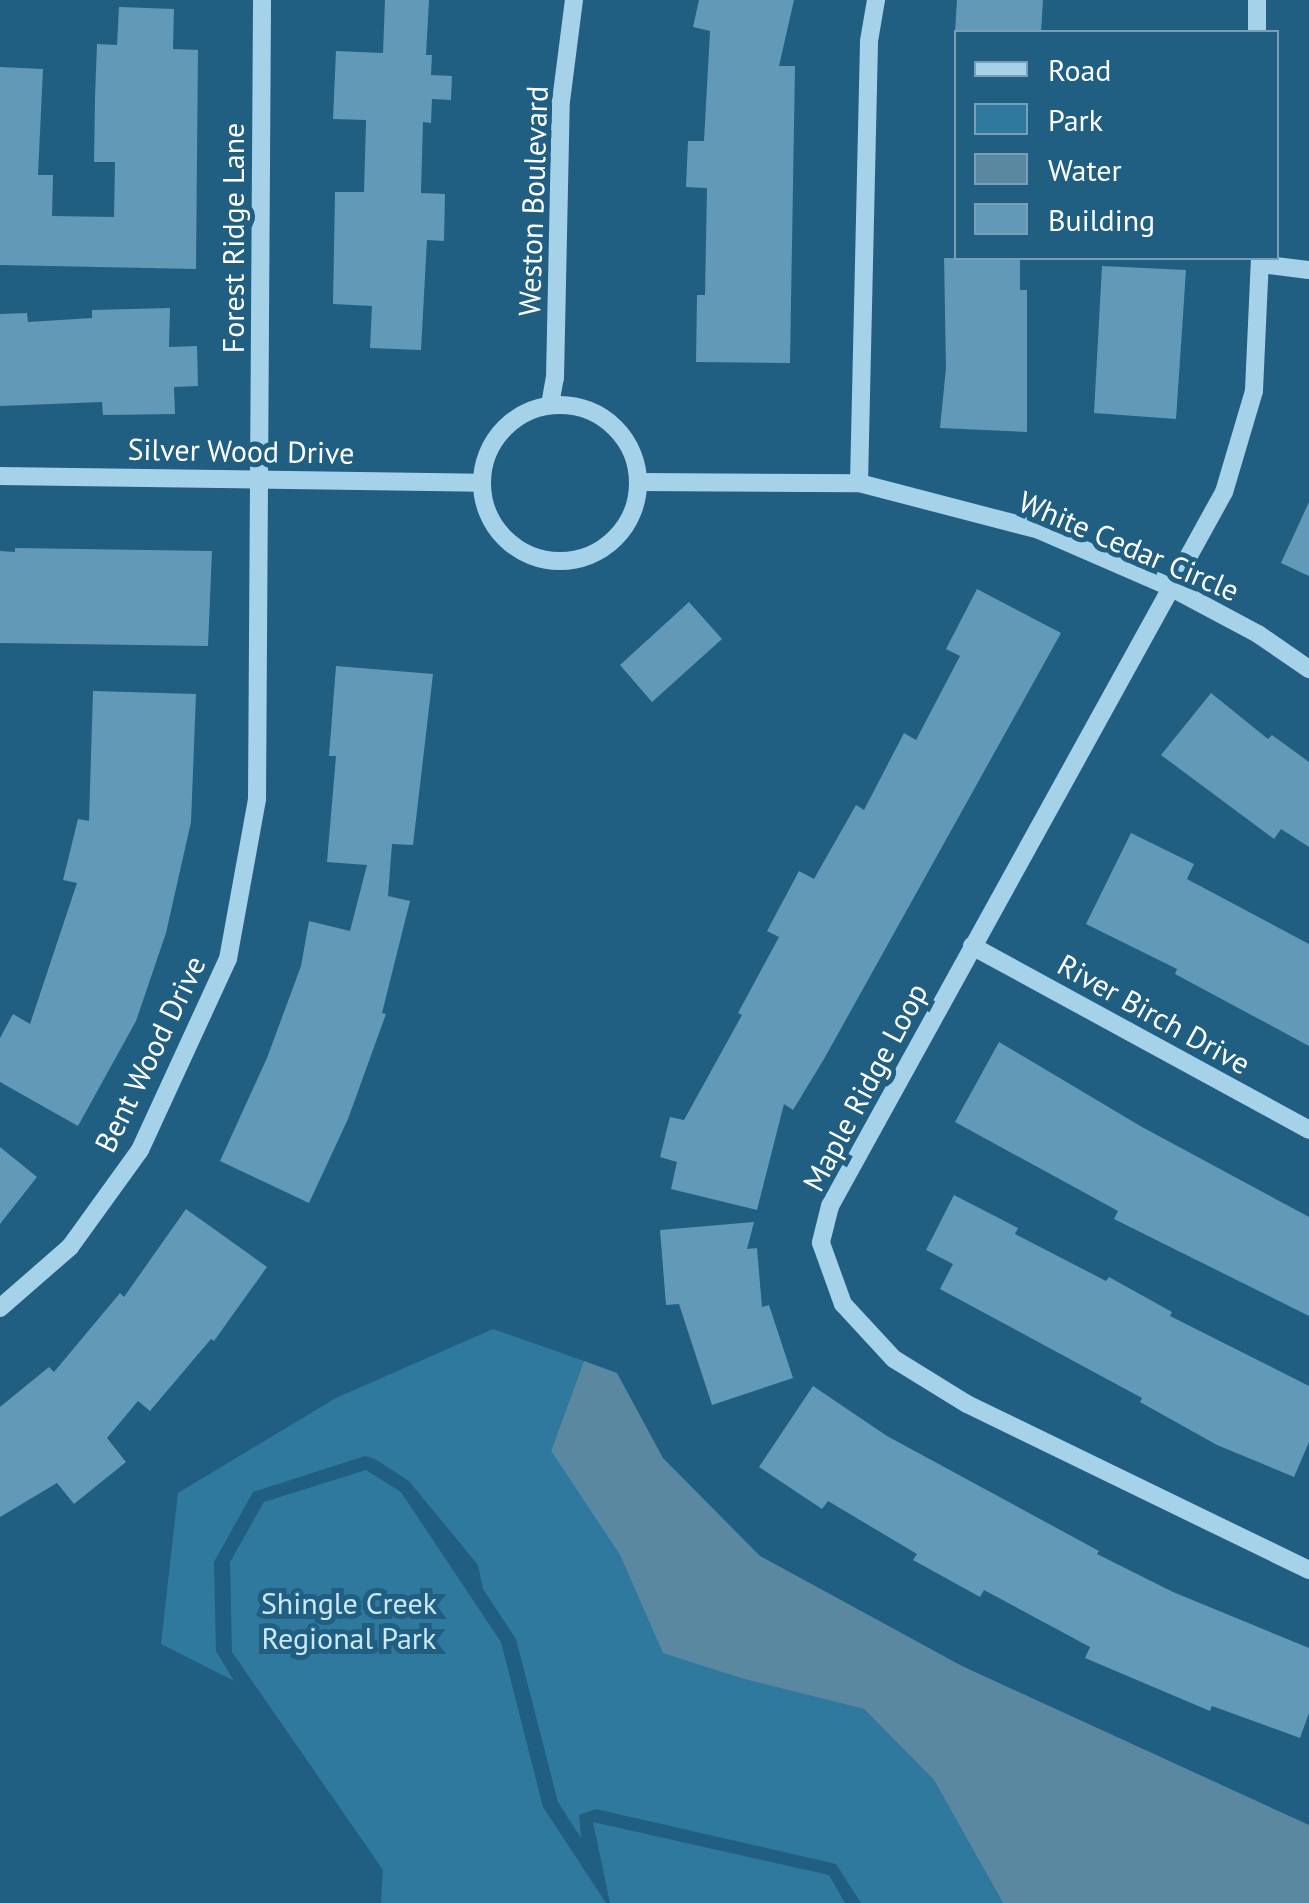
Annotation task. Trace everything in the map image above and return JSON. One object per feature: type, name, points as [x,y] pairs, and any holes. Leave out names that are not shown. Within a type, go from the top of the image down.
[{"type":"street","name":"Forest Ridge Lane","points":[[259,477],[262,0]]},
{"type":"street","name":"Weston Boulevard","points":[[550,405],[555,378],[562,100],[574,0]]},
{"type":"street","points":[[859,483],[869,41],[876,0]]},
{"type":"street","points":[[1256,0],[1257,30]]},
{"type":"street","points":[[1260,260],[1309,270]]},
{"type":"street","name":"Maple Ridge Loop","points":[[1260,260],[1254,391],[1224,492],[830,1206],[821,1242],[843,1304],[894,1360],[967,1404],[1309,1570]]},
{"type":"street","points":[[550,405],[589,410],[612,424],[629,446],[638,482],[626,524],[614,540],[592,555],[556,562],[513,547],[489,518],[481,483],[487,452],[509,423],[550,405]]},
{"type":"street","name":"Silver Wood Drive","points":[[0,476],[481,483]]},
{"type":"street","name":"Bent Wood Drive","points":[[0,1308],[70,1247],[140,1150],[228,959],[257,799],[259,477]]},
{"type":"street","name":"White Cedar Circle","points":[[638,482],[859,483],[1039,530],[1170,587],[1258,634],[1309,669]]},
{"type":"street","name":"River Birch Drive","points":[[972,946],[1309,1130]]},
{"type":"green space","points":[[493,1329],[584,1361],[551,1451],[620,1555],[663,1652],[744,1679],[864,1709],[934,1780],[1003,1903],[861,1903],[836,1864],[596,1809],[579,1815],[581,1838],[558,1802],[516,1639],[483,1589],[478,1565],[409,1481],[375,1459],[365,1456],[253,1492],[214,1562],[216,1651],[234,1681],[161,1644],[178,1493],[336,1398]]},
{"type":"green space","name":"Shingle Creek Regional Park","points":[[366,1470],[401,1492],[501,1642],[543,1807],[606,1903],[381,1903],[383,1870],[232,1652],[230,1562],[264,1502]]},
{"type":"green space","points":[[593,1822],[829,1875],[845,1903],[610,1903]]},
{"type":"water","points":[[584,1361],[617,1373],[663,1458],[760,1556],[962,1666],[1309,1825],[1309,1903],[1003,1903],[934,1780],[864,1709],[744,1679],[663,1653],[620,1555],[551,1451]]},
{"type":"building","points":[[385,0],[429,0],[426,55],[432,55],[431,75],[452,76],[451,100],[432,99],[431,123],[423,122],[421,193],[445,194],[444,241],[427,240],[421,350],[370,348],[372,306],[333,304],[335,192],[364,192],[366,120],[333,119],[336,51],[383,53]]},
{"type":"building","points":[[699,0],[794,0],[779,66],[795,66],[790,363],[696,362],[697,295],[705,295],[707,188],[686,187],[688,141],[704,141],[710,31],[693,27]]},
{"type":"building","points":[[957,0],[1043,0],[1041,30],[955,30]]},
{"type":"building","points":[[119,7],[174,9],[173,49],[198,50],[196,269],[0,265],[0,67],[43,69],[38,175],[53,175],[52,216],[114,217],[115,162],[94,162],[95,97],[97,44],[117,45]]},
{"type":"building","points":[[944,258],[1020,260],[1020,290],[1027,290],[1027,432],[940,428],[946,368]]},
{"type":"building","points":[[1102,266],[1186,270],[1176,419],[1094,413]]},
{"type":"building","points":[[170,308],[169,347],[197,346],[198,386],[174,387],[175,414],[103,415],[102,402],[0,406],[0,314],[27,313],[28,322],[92,318],[92,310]]},
{"type":"building","points":[[1309,502],[1309,576],[1281,563]]},
{"type":"building","points":[[15,548],[212,551],[208,646],[0,643],[0,551],[15,552]]},
{"type":"building","points":[[977,589],[1061,633],[824,1059],[793,1110],[784,1104],[757,1210],[671,1189],[677,1162],[660,1157],[670,1117],[684,1120],[742,1015],[738,1013],[779,937],[767,931],[799,871],[814,879],[856,805],[864,810],[904,733],[916,740],[960,656],[946,649]]},
{"type":"building","points":[[689,602],[722,639],[652,702],[620,665]]},
{"type":"building","points":[[336,666],[433,674],[413,845],[392,844],[388,896],[410,901],[382,1013],[386,1014],[348,1119],[309,1203],[220,1161],[267,1058],[301,966],[309,921],[350,931],[367,865],[327,862],[336,756],[329,756]]},
{"type":"building","points":[[93,691],[196,694],[191,822],[166,933],[136,1021],[78,1126],[0,1082],[0,1038],[13,1014],[30,1024],[77,883],[63,880],[78,819],[89,821]]},
{"type":"building","points":[[1211,693],[1268,739],[1272,735],[1309,762],[1309,847],[1281,829],[1274,839],[1161,755]]},
{"type":"building","points":[[1131,833],[1194,864],[1187,879],[1309,944],[1309,1046],[1175,974],[1177,969],[1086,924]]},
{"type":"building","points":[[999,1042],[1142,1127],[1309,1217],[1309,1316],[1114,1219],[1118,1211],[955,1122]]},
{"type":"building","points":[[0,1147],[37,1177],[0,1224]]},
{"type":"building","points":[[954,1195],[1018,1228],[1015,1234],[1106,1281],[1109,1277],[1172,1312],[1170,1316],[1309,1386],[1309,1442],[1294,1477],[1217,1445],[1140,1402],[1142,1398],[940,1289],[953,1264],[926,1250]]},
{"type":"building","points":[[186,1209],[267,1267],[214,1341],[211,1339],[150,1411],[138,1401],[107,1438],[126,1462],[74,1504],[57,1483],[0,1517],[0,1407],[49,1367],[54,1372],[120,1293],[124,1297]]},
{"type":"building","points":[[754,1222],[747,1249],[757,1248],[762,1307],[769,1305],[793,1378],[712,1405],[679,1304],[666,1305],[660,1230]]},
{"type":"building","points":[[813,1386],[887,1436],[1099,1551],[1097,1554],[1173,1592],[1309,1648],[1309,1713],[1300,1738],[1212,1706],[1210,1711],[1085,1658],[1090,1647],[984,1590],[980,1597],[913,1560],[917,1554],[828,1501],[822,1509],[759,1467]]}]
